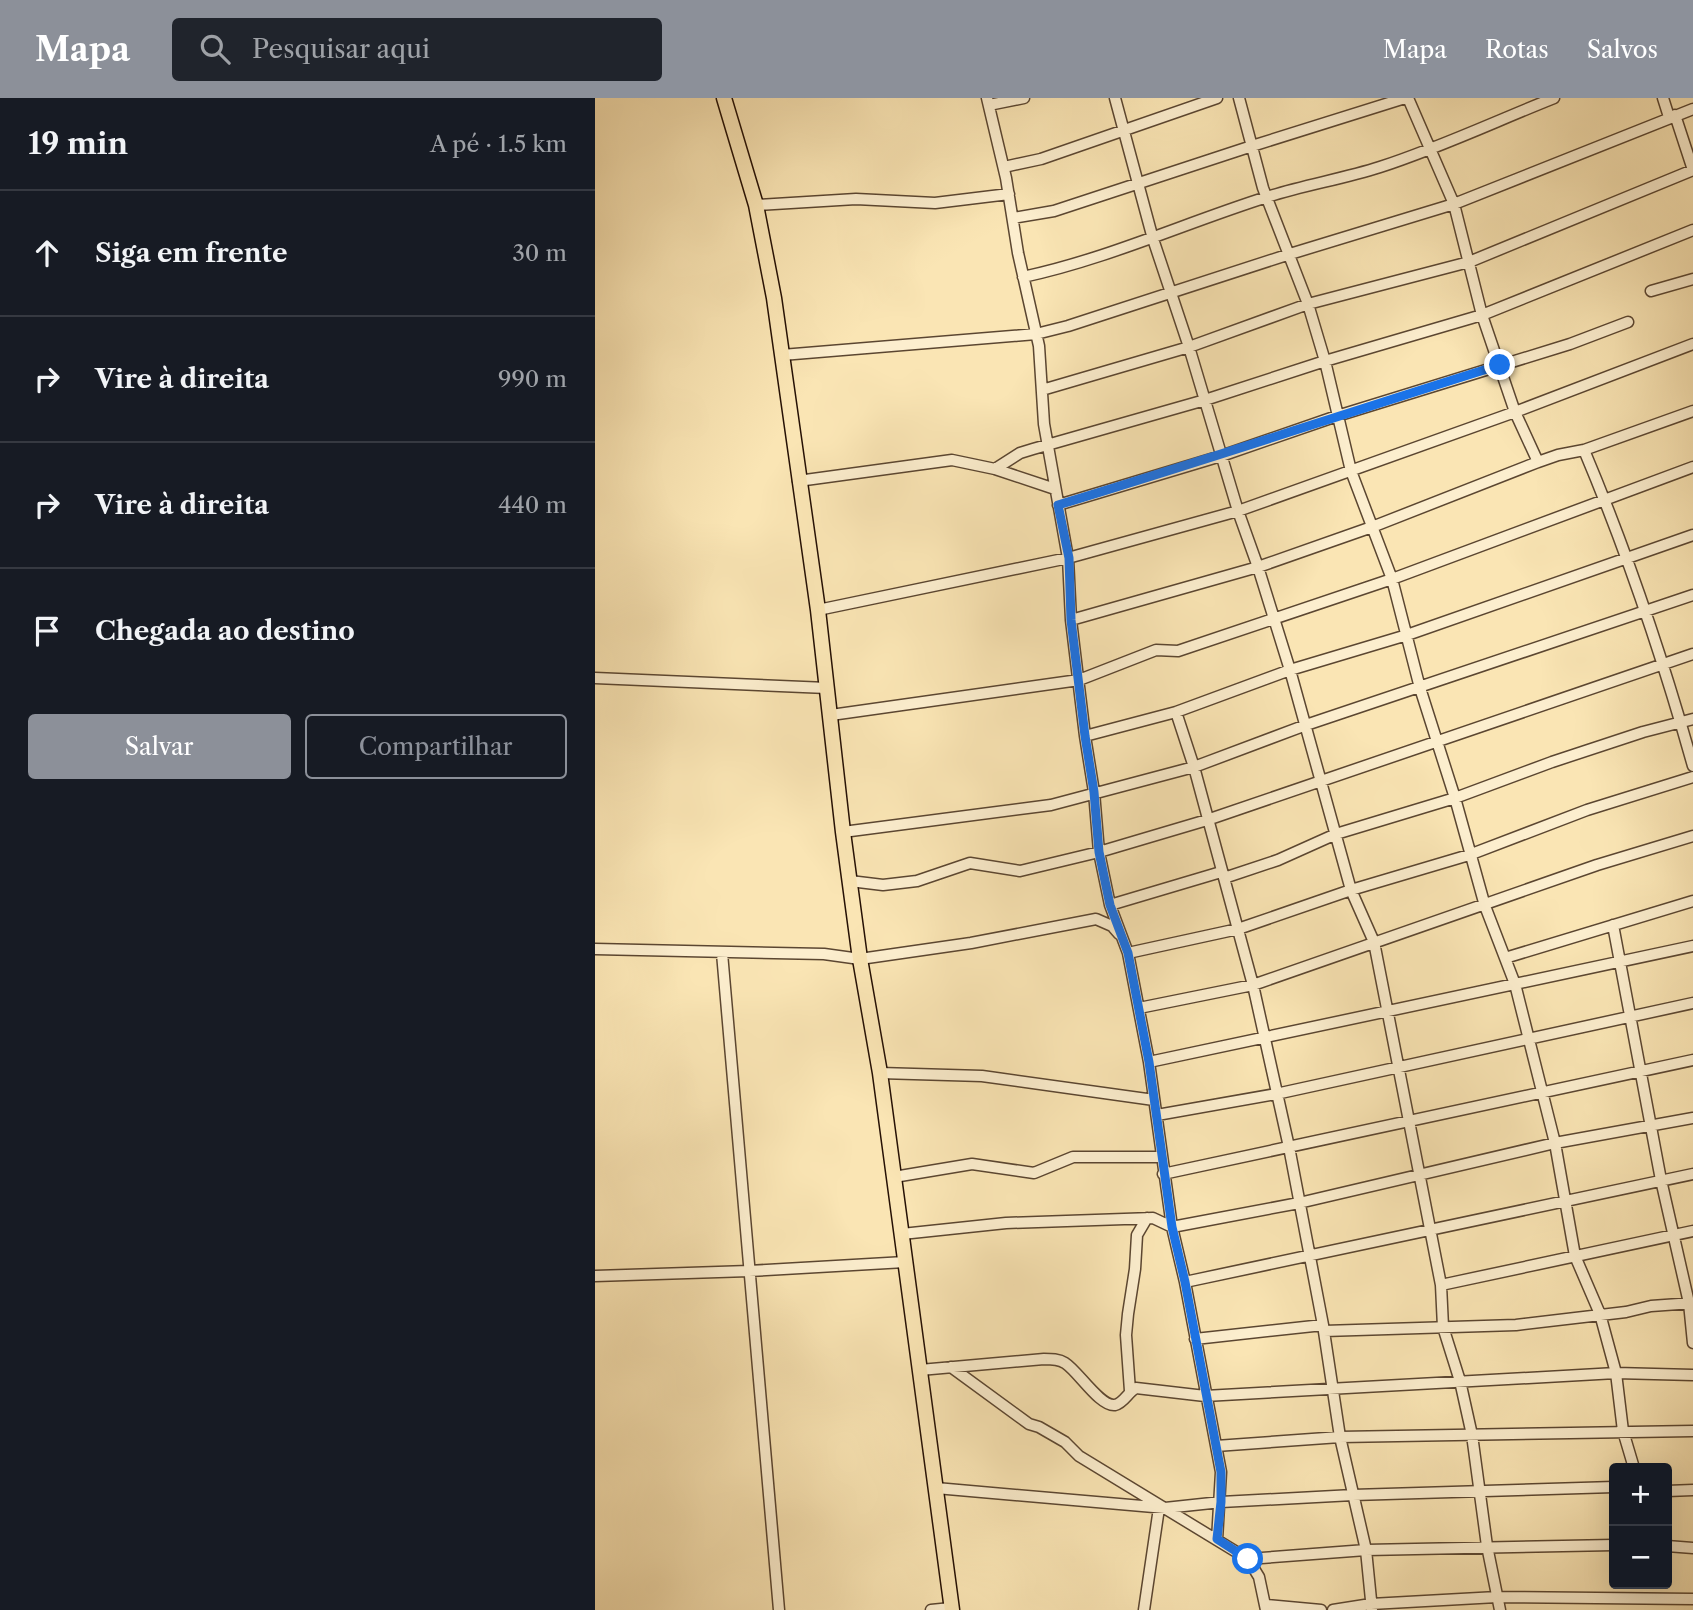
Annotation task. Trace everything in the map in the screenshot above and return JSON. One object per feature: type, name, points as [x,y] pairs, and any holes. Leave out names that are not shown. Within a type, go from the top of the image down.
[{"type":"main road","points":[[724,98],[756,205],[782,355],[818,610],[842,832],[880,1073],[951,1609]]},
{"type":"street","points":[[1024,98],[988,101],[1004,167],[1023,277],[1039,346],[1048,445],[1069,558],[1071,620],[1094,792],[1099,852],[1110,905],[1127,947],[1149,1062],[1160,1157],[1172,1227],[1221,1472],[1217,1539]]},
{"type":"street","points":[[1115,98],[1153,239],[1290,670],[1351,890],[1374,942],[1441,1285],[1443,1327],[1460,1381],[1472,1435],[1478,1490],[1500,1610]]},
{"type":"street","points":[[1004,167],[1041,159],[1217,98]]},
{"type":"street","points":[[1239,98],[1267,197],[1308,304],[1325,361],[1351,471],[1392,579],[1420,688],[1455,798],[1469,855],[1515,984],[1555,1143],[1576,1256],[1600,1314],[1616,1373],[1623,1431],[1633,1463]]},
{"type":"street","points":[[1013,218],[1053,211],[1406,98],[1454,204],[1482,315],[1515,412],[1538,462]]},
{"type":"street","points":[[1023,277],[1066,268],[1267,197],[1379,167],[1431,149],[1554,98]]},
{"type":"street","points":[[1042,390],[1189,347],[1308,304],[1469,262],[1693,170],[1663,98]]},
{"type":"street","points":[[782,355],[1036,334],[1101,317],[1290,254],[1454,204],[1693,109]]},
{"type":"street","points":[[756,205],[856,199],[935,204],[1009,194]]},
{"type":"street","points":[[995,469],[1020,453],[1205,400],[1482,315],[1693,230]]},
{"type":"street","points":[[1651,291],[1693,279]]},
{"type":"street","points":[[1058,505],[1221,456],[1337,416],[1570,344],[1628,322]]},
{"type":"street","points":[[818,610],[1069,558],[1238,511],[1515,412],[1693,344]]},
{"type":"street","points":[[1071,620],[1258,567],[1372,527],[1538,462],[1584,450],[1693,411]]},
{"type":"street","points":[[1584,450],[1606,501],[1681,722],[1693,766]]},
{"type":"street","points":[[798,481],[953,460],[995,469],[1055,489]]},
{"type":"street","points":[[831,715],[1079,680],[1156,650],[1178,651],[1392,579],[1693,467]]},
{"type":"street","points":[[1085,736],[1176,712],[1290,670],[1408,635],[1693,536]]},
{"type":"street","points":[[842,832],[1051,805],[1194,767],[1306,724],[1693,595]]},
{"type":"street","points":[[849,881],[883,885],[917,881],[970,863],[1020,871],[1099,852],[1207,820],[1693,654]]},
{"type":"street","points":[[595,678],[827,688]]},
{"type":"street","points":[[1176,712],[1194,767],[1253,985],[1289,1147],[1324,1328],[1340,1437],[1366,1550],[1372,1607]]},
{"type":"street","points":[[1110,905],[1277,860],[1336,834],[1455,798],[1643,732],[1693,719]]},
{"type":"street","points":[[1127,947],[1238,929],[1351,890],[1469,855],[1587,810],[1693,777]]},
{"type":"street","points":[[1139,1008],[1253,985],[1597,865],[1693,836]]},
{"type":"street","points":[[1505,958],[1693,901]]},
{"type":"street","points":[[595,949],[824,954],[860,959],[971,943],[1096,919],[1112,926],[1127,947]]},
{"type":"street","points":[[1613,925],[1661,1180],[1691,1303],[1693,1343]]},
{"type":"street","points":[[1149,1062],[1693,946]]},
{"type":"street","points":[[722,953],[779,1610]]},
{"type":"street","points":[[1157,1115],[1276,1094],[1693,1003]]},
{"type":"street","points":[[1163,1174],[1693,1060]]},
{"type":"street","points":[[880,1073],[982,1076],[1154,1100]]},
{"type":"street","points":[[902,1234],[1006,1223],[1147,1218],[1159,1219],[1172,1227],[1299,1203],[1555,1143],[1693,1118]]},
{"type":"street","points":[[894,1177],[972,1164],[1034,1173],[1073,1157],[1160,1157]]},
{"type":"street","points":[[1185,1282],[1565,1199],[1693,1174]]},
{"type":"street","points":[[1130,1391],[1126,1335],[1128,1314],[1137,1235],[1147,1218]]},
{"type":"street","points":[[1441,1285],[1693,1231]]},
{"type":"street","points":[[595,1276],[905,1262]]},
{"type":"street","points":[[1195,1339],[1324,1328],[1516,1325],[1691,1303]]},
{"type":"street","points":[[920,1370],[1057,1360],[1065,1363],[1107,1403],[1118,1404],[1136,1388],[1206,1396],[1616,1373],[1693,1375]]},
{"type":"street","points":[[951,1367],[1029,1424],[1054,1434],[1079,1456],[1248,1559],[1259,1577],[1267,1608],[1321,1610]]},
{"type":"street","points":[[1216,1446],[1340,1437],[1693,1431]]},
{"type":"street","points":[[936,1488],[1162,1508],[1353,1495],[1609,1487]]},
{"type":"street","points":[[1672,1491],[1693,1490]]},
{"type":"street","points":[[1144,1610],[1162,1508]]},
{"type":"street","points":[[1248,1559],[1366,1550],[1609,1545]]},
{"type":"street","points":[[1672,1546],[1693,1548]]},
{"type":"street","points":[[1333,1610],[1497,1597],[1693,1599]]},
{"type":"street","points":[[931,1610],[951,1609]]},
{"type":"route","points":[[1248,1559],[1217,1539],[1221,1472],[1172,1227],[1160,1157],[1149,1062],[1128,953],[1110,905],[1099,852],[1094,792],[1071,620],[1069,558],[1058,505],[1221,456],[1500,365]]}]
